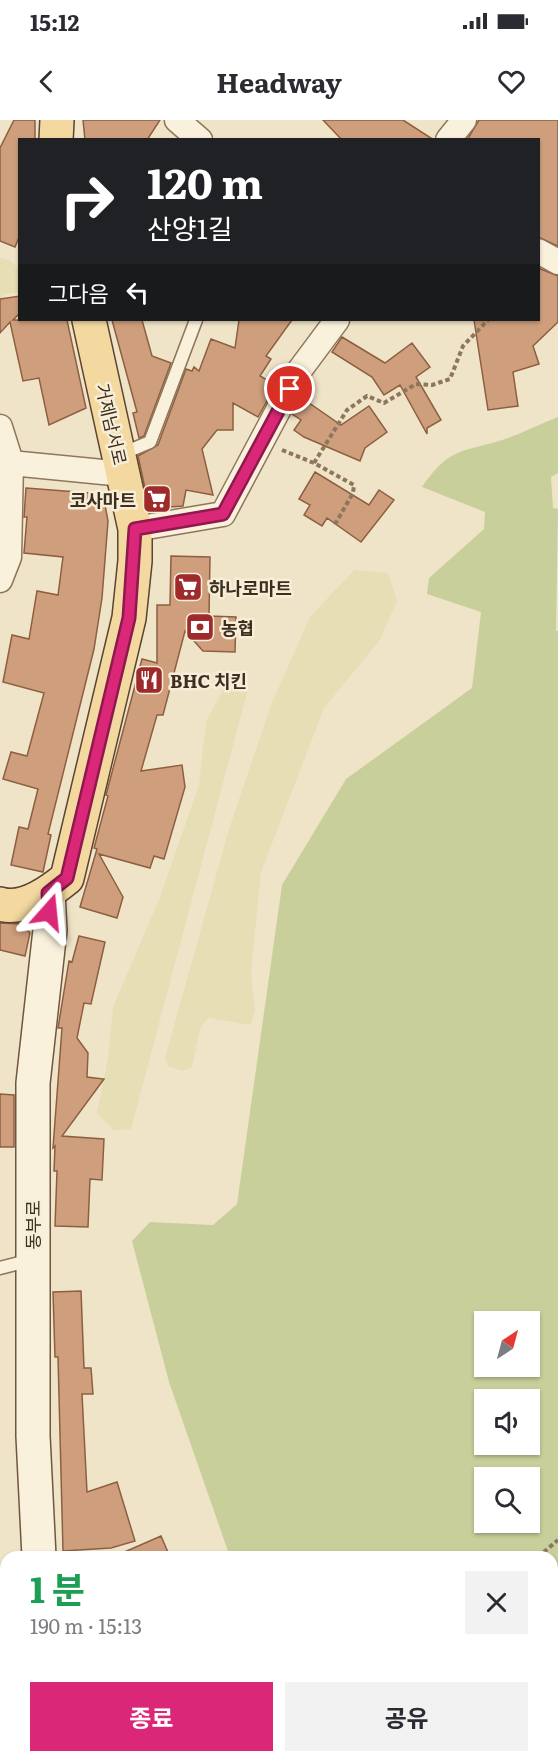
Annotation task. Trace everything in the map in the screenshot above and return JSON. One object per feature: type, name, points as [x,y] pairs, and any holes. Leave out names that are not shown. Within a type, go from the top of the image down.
[{"type":"main road","points":[[56,138],[57,120]]},
{"type":"main road","name":"거제남서로","points":[[0,904],[10,907],[48,893],[67,878],[129,618],[135,529],[88,321]]},
{"type":"street","points":[[177,120],[198,138]]},
{"type":"street","points":[[450,138],[464,120]]},
{"type":"street","points":[[540,252],[558,262]]},
{"type":"street","points":[[135,529],[223,514],[299,371],[336,321]]},
{"type":"street","points":[[0,427],[6,462],[9,557],[0,580]]},
{"type":"street","points":[[6,462],[121,464]]},
{"type":"street","name":"동부로","points":[[39,1551],[33,1436],[33,1083],[50,930],[48,893]]},
{"type":"lane","points":[[121,464],[150,442],[196,321]]},
{"type":"lane","points":[[0,1268],[32,1259]]},
{"type":"path","points":[[314,463],[346,410],[367,396],[384,404],[416,384],[432,385],[450,379],[464,346],[487,321]]},
{"type":"path","points":[[262,442],[314,463],[354,485],[353,493],[334,526]]},
{"type":"path","points":[[543,1551],[558,1540]]},
{"type":"shaded area","points":[[0,258],[9,260],[18,267],[18,292],[5,294],[0,299]]},
{"type":"shaded area","points":[[354,570],[388,573],[397,601],[380,640],[324,708],[261,872],[251,973],[255,1011],[250,1025],[208,1018],[200,1029],[192,1067],[183,1071],[168,1066],[165,1058],[229,829],[271,705],[310,617]]},
{"type":"shaded area","points":[[225,686],[248,689],[131,1129],[114,1130],[97,1113],[108,1059],[113,1007],[160,897],[199,785],[206,722]]},
{"type":"green space","points":[[558,417],[558,473],[551,477],[553,508],[558,509],[556,631],[558,631],[558,1551],[228,1551],[169,1382],[132,1241],[150,1222],[213,1225],[237,1204],[282,885],[346,779],[472,688],[481,612],[427,594],[429,578],[484,529],[485,512],[422,487],[440,465],[457,453],[509,438]]},
{"type":"building","points":[[14,120],[35,120],[35,138],[18,138],[18,240],[15,247],[0,241],[0,148]]},
{"type":"building","points":[[83,120],[160,120],[148,138],[85,138]]},
{"type":"building","points":[[323,120],[403,120],[431,138],[340,138]]},
{"type":"building","points":[[479,120],[558,120],[558,246],[540,238],[540,138],[468,138]]},
{"type":"building","points":[[540,269],[558,276],[558,322],[533,346],[539,364],[513,372],[518,406],[488,410],[474,321],[540,321]]},
{"type":"building","points":[[18,296],[18,315],[13,320],[67,321],[86,408],[49,425],[39,378],[23,381],[10,322],[0,333],[0,299]]},
{"type":"building","points":[[112,321],[142,321],[152,356],[171,363],[144,436],[139,438],[133,413],[137,412]]},
{"type":"building","points":[[239,321],[291,321],[266,356],[271,359],[260,376],[276,385],[258,417],[233,403],[233,430],[217,430],[202,449],[213,495],[186,490],[183,506],[156,508],[148,502],[138,456],[158,445],[186,369],[192,371],[194,367],[199,371],[211,339],[235,348]]},
{"type":"building","points":[[342,337],[385,363],[412,343],[430,367],[416,377],[441,420],[427,428],[427,434],[400,385],[384,395],[372,377],[332,352]]},
{"type":"building","points":[[302,398],[341,425],[369,406],[387,432],[365,448],[360,461],[304,437],[294,430],[301,420],[292,414]]},
{"type":"building","points":[[315,472],[369,505],[379,490],[394,500],[361,542],[327,518],[322,526],[304,515],[310,505],[299,499]]},
{"type":"building","points":[[26,488],[103,494],[108,521],[102,598],[94,649],[48,834],[51,835],[43,872],[11,865],[19,827],[28,829],[38,789],[3,779],[11,752],[27,756],[44,693],[3,682],[12,635],[29,639],[37,591],[58,595],[63,557],[24,553],[27,517],[24,517]]},
{"type":"building","points":[[171,556],[210,557],[209,616],[236,617],[235,652],[203,651],[185,631],[163,715],[157,715],[141,771],[182,765],[185,787],[164,859],[154,856],[150,868],[99,854],[123,897],[117,918],[80,907],[97,849],[94,848],[108,796],[106,795],[142,659],[157,663],[157,605],[170,605]]},
{"type":"building","points":[[0,923],[22,924],[30,933],[25,956],[0,950]]},
{"type":"building","points":[[79,936],[105,942],[91,1004],[84,1003],[77,1038],[88,1053],[87,1077],[104,1079],[62,1136],[104,1139],[102,1180],[90,1179],[88,1227],[55,1226],[57,1171],[54,1171],[55,1146],[53,1148],[62,1028],[58,1028],[69,961],[72,962]]},
{"type":"building","points":[[0,1094],[14,1095],[14,1147],[0,1147]]},
{"type":"building","points":[[81,1291],[84,1368],[91,1368],[93,1394],[82,1394],[87,1492],[117,1482],[135,1541],[111,1548],[63,1551],[58,1357],[55,1357],[53,1292]]},
{"type":"building","points":[[161,1536],[167,1551],[127,1551]]},
{"type":"place","name":"코사마트","points":[[157,499]]},
{"type":"place","name":"하나로마트","points":[[188,587]]},
{"type":"place","name":"농협","points":[[200,627]]},
{"type":"place","name":"BHC 치킨","points":[[149,680]]},
{"type":"route","points":[[49,912],[48,893],[67,878],[129,618],[135,561],[135,529],[223,514],[290,389]]}]
